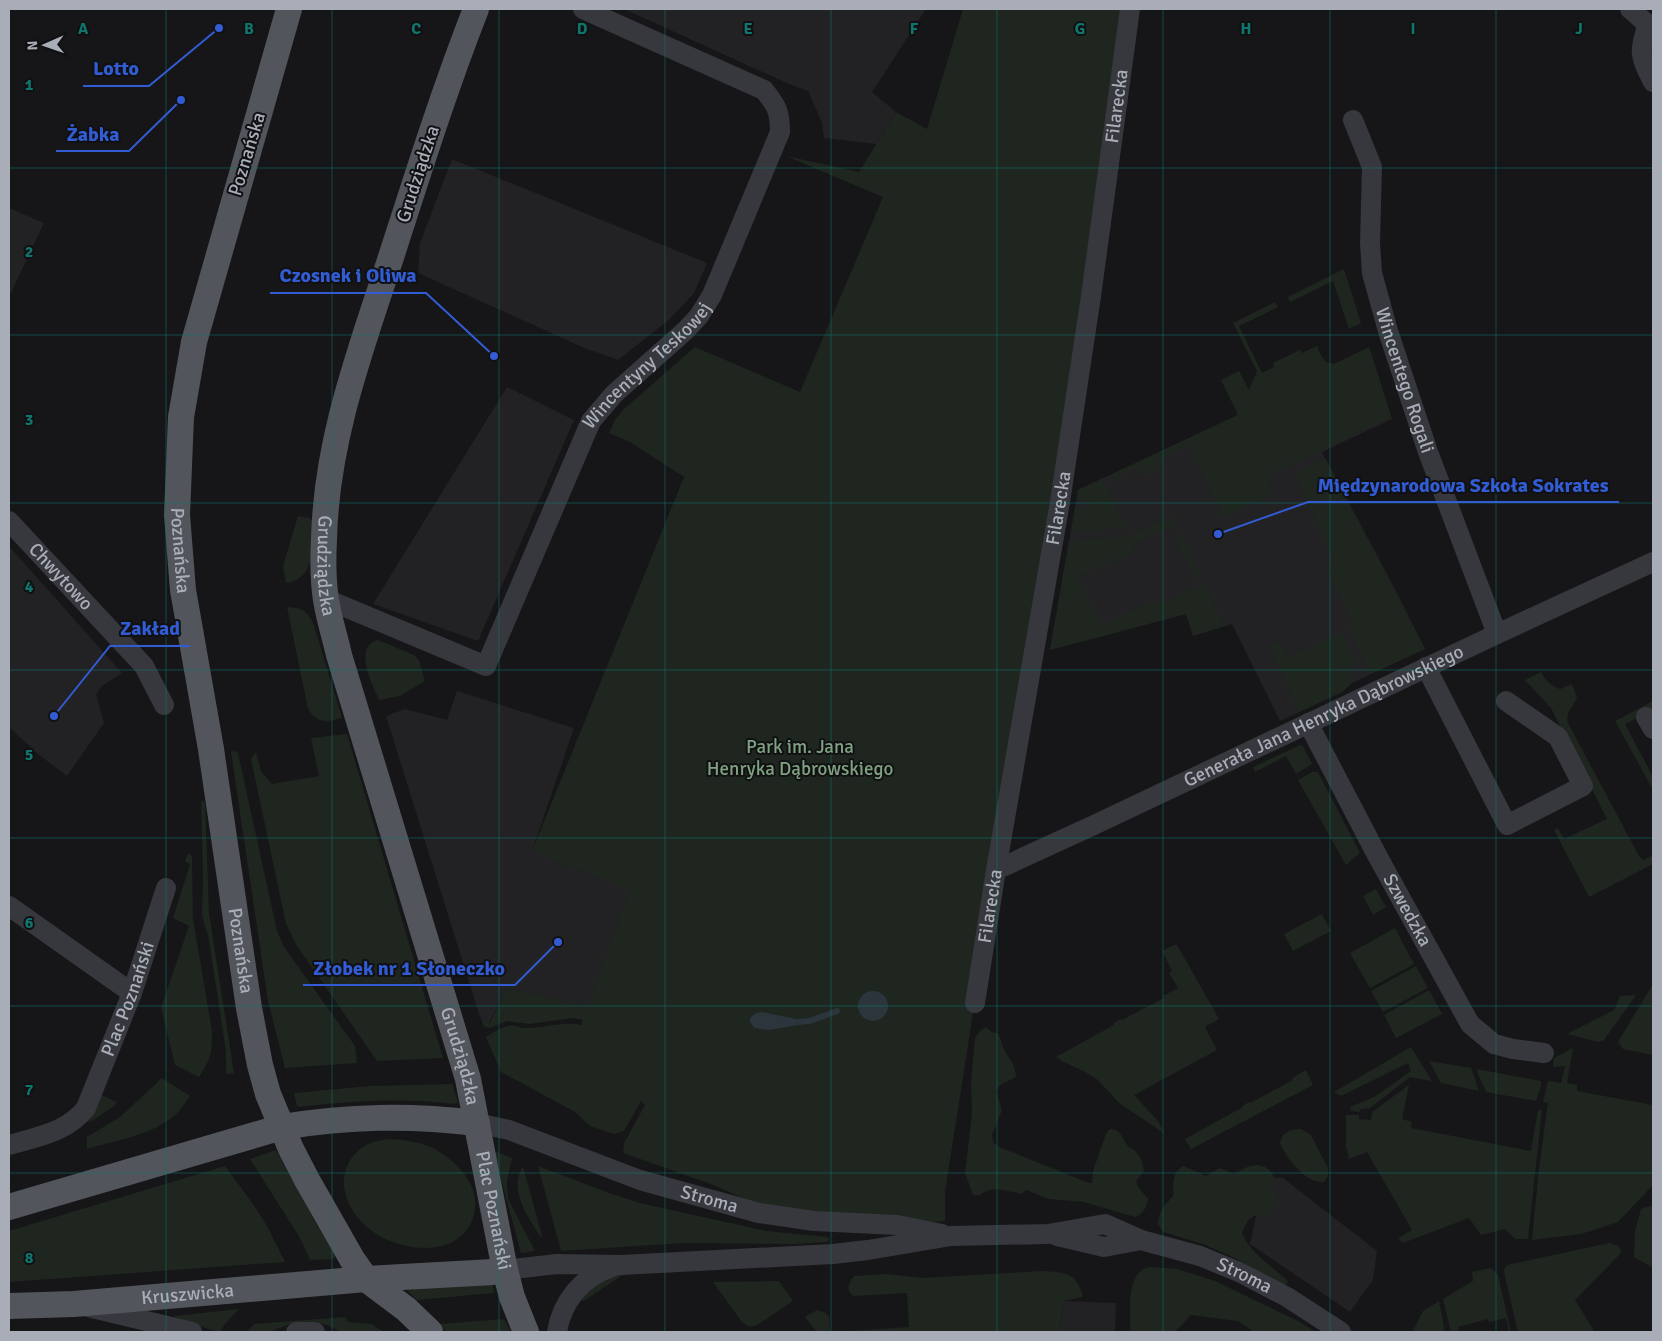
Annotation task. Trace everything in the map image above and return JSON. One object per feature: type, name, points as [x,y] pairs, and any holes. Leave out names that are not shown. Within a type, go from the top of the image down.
[{"type":"main road","name":"Poznańska","points":[[282,1126],[268,1094],[249,1008],[210,750],[183,590],[177,515],[181,417],[194,342],[289,9]]},
{"type":"main road","name":"Grudziądzka","points":[[476,9],[427,146],[358,358],[341,417],[331,462],[325,508],[324,556],[326,599],[339,655],[468,1078],[477,1123]]},
{"type":"main road","name":"Plac Poznański","points":[[282,1126],[314,1121],[381,1116],[444,1119],[477,1123],[505,1270],[366,1279]]},
{"type":"main road","points":[[9,1207],[282,1126],[307,1180],[334,1229],[366,1279],[406,1309],[430,1332]]},
{"type":"main road","points":[[505,1270],[512,1297],[526,1332]]},
{"type":"main road","name":"Kruszwicka","points":[[9,1306],[74,1304],[366,1279]]},
{"type":"street","name":"Wincentyny Teskowej","points":[[326,599],[486,666],[581,442],[592,422],[614,394],[686,330],[699,316],[712,295],[777,140],[780,132],[780,116],[772,100],[764,90],[583,9]]},
{"type":"street","name":"Filarecka","points":[[975,1003],[996,870],[1060,502],[1091,296],[1130,9]]},
{"type":"street","points":[[1630,9],[1651,26],[1642,42],[1640,50],[1644,66],[1653,82]]},
{"type":"street","name":"Wincentego Rogali","points":[[1353,120],[1372,167],[1370,243],[1372,273],[1388,331],[1431,460],[1497,634]]},
{"type":"street","name":"Chwytowo","points":[[9,521],[144,666],[164,705]]},
{"type":"street","name":"Generała Jana Henryka Dąbrowskiego","points":[[996,870],[1653,562]]},
{"type":"street","points":[[1426,667],[1506,825],[1583,786],[1558,737],[1506,701]]},
{"type":"street","name":"Szwedzka","points":[[1308,723],[1382,865],[1470,1024],[1494,1044],[1512,1049],[1544,1053]]},
{"type":"street","name":"Plac Poznański","points":[[9,1145],[66,1127],[79,1118],[86,1108],[132,993],[166,888]]},
{"type":"street","points":[[9,906],[132,993]]},
{"type":"street","name":"Stroma","points":[[477,1123],[508,1130],[640,1180],[759,1213],[814,1221],[897,1225],[951,1236]]},
{"type":"street","name":"Stroma","points":[[505,1270],[557,1264],[621,1264],[851,1252],[951,1236],[1048,1234],[1105,1224],[1141,1240],[1200,1256],[1239,1272],[1292,1300],[1340,1332]]},
{"type":"street","points":[[558,1332],[561,1312],[567,1301],[586,1280],[598,1272],[621,1264]]},
{"type":"street","points":[[74,1304],[192,1332]]},
{"type":"street","points":[[296,1332],[316,1332]]},
{"type":"shaded area","points":[[624,9],[926,9],[872,92],[896,112],[876,144],[824,138],[822,123],[808,91]]},
{"type":"shaded area","points":[[452,159],[707,263],[694,293],[670,319],[618,360],[582,347],[418,273],[420,243]]},
{"type":"shaded area","points":[[9,208],[44,223],[9,297]]},
{"type":"shaded area","points":[[1371,352],[1392,419],[1322,452],[1425,649],[1352,683],[1342,692],[1280,721],[1232,624],[1193,636],[1186,614],[1050,650],[1078,490]]},
{"type":"shaded area","points":[[507,387],[574,420],[478,641],[373,604]]},
{"type":"shaded area","points":[[9,546],[122,673],[102,686],[96,694],[104,723],[67,776],[38,754],[9,727]]},
{"type":"shaded area","points":[[457,691],[574,728],[532,851],[725,836],[598,1010],[507,988],[489,1023],[480,1017],[386,716],[405,709],[447,720]]},
{"type":"shaded area","points":[[873,991],[884,995],[888,1006],[884,1017],[873,1021],[862,1017],[858,1006],[862,995]]},
{"type":"shaded area","points":[[762,1012],[796,1019],[798,1023],[797,1025],[770,1030],[754,1028],[750,1018],[756,1013]]},
{"type":"shaded area","points":[[1265,1177],[1283,1178],[1377,1251],[1373,1280],[1350,1312],[1250,1244]]},
{"type":"shaded area","points":[[1063,1301],[1116,1303],[1115,1332],[1060,1332]]},
{"type":"green space","name":"Park im. Jana Henryka Dąbrowskiego","points":[[963,9],[1130,9],[945,1192],[945,1221],[897,1225],[790,1218],[708,1183],[623,1153],[624,1143],[645,1105],[641,1101],[624,1131],[614,1134],[590,1126],[575,1112],[501,1072],[486,1037],[507,1026],[533,1028],[567,1024],[581,1025],[583,1020],[574,1018],[529,1024],[507,1021],[490,1028],[484,1027],[481,1018],[490,1023],[507,988],[587,1007],[630,890],[532,851],[684,477],[630,442],[609,433],[615,420],[624,409],[695,347],[800,392],[883,197],[786,156],[859,172],[896,112],[927,129]]},
{"type":"green space","points":[[1344,269],[1361,323],[1349,329],[1333,281],[1290,302],[1288,297]]},
{"type":"green space","points":[[1275,302],[1278,307],[1239,326],[1262,373],[1274,367],[1273,363],[1300,350],[1302,353],[1317,346],[1325,360],[1334,364],[1369,347],[1392,419],[1386,419],[1265,476],[1273,495],[1223,517],[1190,446],[1157,460],[1161,469],[1144,476],[1140,467],[1114,479],[1112,474],[1238,415],[1221,380],[1239,371],[1249,390],[1257,371],[1233,323]]},
{"type":"green space","points":[[1325,458],[1425,649],[1370,674],[1349,629],[1354,626],[1326,566],[1335,562],[1294,473]]},
{"type":"green space","points":[[1103,478],[1125,527],[1071,532],[1075,509],[1088,510],[1089,501],[1077,499],[1078,490]]},
{"type":"green space","points":[[298,516],[310,518],[312,521],[311,559],[303,575],[296,580],[286,583],[283,566]]},
{"type":"green space","points":[[1172,516],[1176,524],[1133,544],[1136,550],[1078,577],[1100,625],[1159,600],[1161,604],[1205,585],[1224,626],[1193,636],[1186,614],[1050,650],[1069,541],[1127,536]]},
{"type":"green space","points":[[1180,532],[1200,576],[1200,578],[1195,580],[1174,534]]},
{"type":"green space","points":[[287,607],[302,610],[313,622],[342,718],[323,721],[315,717],[308,709]]},
{"type":"green space","points":[[1342,632],[1357,663],[1348,668],[1354,681],[1342,692],[1299,712],[1269,646],[1279,642],[1287,657]]},
{"type":"green space","points":[[378,640],[414,655],[419,661],[425,681],[400,696],[379,700],[366,667],[365,658],[366,650],[370,644]]},
{"type":"green space","points":[[1541,672],[1549,683],[1557,688],[1560,689],[1572,684],[1577,698],[1568,713],[1568,723],[1639,856],[1643,860],[1653,855],[1653,864],[1589,897],[1554,830],[1558,828],[1564,839],[1607,819],[1551,708],[1525,680]]},
{"type":"green space","points":[[1653,701],[1653,710],[1625,724],[1653,777],[1653,790],[1615,721]]},
{"type":"green space","points":[[347,734],[443,1058],[377,1061],[297,946],[286,924],[251,759],[256,752],[261,771],[272,784],[319,776],[311,738]]},
{"type":"green space","points":[[1300,745],[1303,746],[1312,764],[1296,774],[1286,756],[1255,772],[1253,767]]},
{"type":"green space","points":[[235,751],[238,753],[277,931],[284,947],[355,1046],[357,1063],[285,1068],[268,1001],[231,752]]},
{"type":"green space","points":[[1312,772],[1318,772],[1360,853],[1346,865],[1298,780]]},
{"type":"green space","points":[[201,801],[205,802],[209,913],[234,1073],[226,1074],[226,1051],[208,935],[202,916]]},
{"type":"green space","points":[[190,854],[192,857],[193,919],[212,1031],[210,1056],[199,1077],[175,1065],[161,1008],[189,926],[173,918],[190,864],[185,861],[187,855]]},
{"type":"green space","points":[[1376,889],[1386,907],[1373,915],[1363,896]]},
{"type":"green space","points":[[1322,914],[1331,931],[1293,951],[1284,934]]},
{"type":"green space","points":[[1395,928],[1414,964],[1370,988],[1350,953]]},
{"type":"green space","points":[[1177,945],[1219,1019],[1205,1027],[1217,1050],[1134,1095],[1158,1121],[1165,1134],[1119,1103],[1098,1080],[1056,1057],[1114,1025],[1114,1023],[1121,1019],[1164,998],[1163,996],[1178,988],[1169,973],[1172,971],[1162,951]]},
{"type":"green space","points":[[1416,966],[1428,988],[1383,1012],[1371,991]]},
{"type":"green space","points":[[1653,984],[1653,1055],[1623,1049],[1618,1042]]},
{"type":"green space","points":[[1429,990],[1442,1014],[1396,1038],[1384,1015]]},
{"type":"green space","points":[[1636,995],[1604,1040],[1598,1042],[1567,1034],[1614,1010],[1620,996]]},
{"type":"green space","points":[[986,1027],[991,1032],[999,1035],[1016,1073],[1016,1077],[1000,1085],[996,1091],[1002,1110],[992,1135],[994,1143],[999,1147],[1092,1183],[1093,1171],[1106,1134],[1110,1129],[1114,1129],[1121,1134],[1128,1146],[1138,1154],[1143,1165],[1144,1171],[1136,1181],[1138,1187],[1148,1199],[1141,1214],[1135,1217],[1084,1202],[1049,1199],[1026,1190],[1021,1194],[994,1189],[980,1195],[973,1195],[965,1173],[972,1114],[971,1082],[975,1038]]},
{"type":"green space","points":[[1411,1047],[1432,1081],[1410,1077],[1370,1108],[1361,1109],[1359,1112],[1351,1111],[1350,1107],[1374,1097],[1411,1071],[1408,1063],[1341,1096],[1334,1092]]},
{"type":"green space","points":[[1573,1048],[1567,1083],[1577,1085],[1577,1091],[1653,1105],[1653,1185],[1618,1222],[1581,1234],[1532,1240],[1548,1103],[1543,1102],[1548,1081],[1561,1083],[1565,1066],[1553,1067],[1554,1058]]},
{"type":"green space","points":[[1429,1061],[1471,1068],[1479,1091],[1441,1083]]},
{"type":"green space","points":[[1476,1069],[1541,1081],[1536,1101],[1486,1092]]},
{"type":"green space","points":[[1306,1070],[1313,1085],[1191,1149],[1185,1139],[1249,1102],[1293,1080],[1292,1078]]},
{"type":"green space","points":[[162,1078],[190,1096],[176,1114],[161,1125],[141,1134],[87,1149],[87,1137],[120,1117]]},
{"type":"green space","points":[[452,1084],[458,1102],[456,1104],[378,1101],[300,1107],[297,1106],[294,1093],[370,1086]]},
{"type":"green space","points":[[1409,1085],[1402,1119],[1412,1122],[1411,1128],[1531,1151],[1538,1110],[1542,1110],[1528,1239],[1515,1239],[1505,1229],[1481,1235],[1469,1218],[1403,1243],[1398,1238],[1412,1230],[1367,1152],[1349,1159],[1346,1146],[1346,1115],[1359,1115],[1359,1119],[1371,1120],[1372,1112]]},
{"type":"green space","points":[[97,1093],[117,1102],[89,1123],[91,1109]]},
{"type":"green space","points":[[1301,1129],[1311,1135],[1328,1168],[1328,1176],[1324,1182],[1310,1179],[1298,1169],[1287,1156],[1280,1143],[1283,1135],[1291,1130]]},
{"type":"green space","points":[[389,1139],[415,1142],[434,1149],[453,1162],[468,1180],[475,1195],[474,1215],[470,1225],[457,1239],[437,1247],[408,1246],[394,1243],[380,1236],[358,1218],[350,1206],[345,1192],[344,1178],[346,1169],[353,1156],[365,1146]]},
{"type":"green space","points":[[276,1150],[335,1254],[335,1258],[310,1260],[300,1238],[250,1159]]},
{"type":"green space","points":[[497,1152],[512,1158],[507,1181],[508,1199],[535,1251],[521,1253],[494,1153]]},
{"type":"green space","points":[[1257,1165],[1270,1170],[1274,1178],[1271,1187],[1277,1199],[1268,1213],[1254,1216],[1248,1220],[1242,1233],[1250,1247],[1288,1281],[1286,1285],[1278,1284],[1237,1259],[1203,1244],[1163,1232],[1158,1224],[1162,1210],[1174,1194],[1173,1182],[1175,1175],[1183,1166],[1206,1176],[1220,1168],[1234,1174],[1247,1167]]},
{"type":"green space","points":[[225,1166],[266,1224],[285,1262],[9,1282],[9,1231]]},
{"type":"green space","points":[[523,1166],[542,1236],[540,1236],[521,1203],[518,1184]]},
{"type":"green space","points":[[538,1166],[640,1203],[766,1231],[828,1237],[830,1240],[827,1242],[796,1244],[684,1243],[561,1251]]},
{"type":"green space","points":[[1653,1205],[1653,1268],[1634,1257],[1635,1231],[1641,1209]]},
{"type":"green space","points":[[1610,1243],[1618,1246],[1621,1250],[1620,1254],[1575,1300],[1595,1332],[1518,1332],[1505,1277],[1504,1269],[1507,1265]]},
{"type":"green space","points":[[1150,1267],[1177,1269],[1215,1281],[1300,1322],[1316,1332],[1254,1332],[1238,1321],[1191,1315],[1175,1332],[1130,1332],[1130,1304],[1133,1284],[1136,1276],[1142,1270]]},
{"type":"green space","points":[[1491,1268],[1498,1275],[1511,1332],[1509,1332],[1506,1318],[1489,1322],[1488,1319],[1458,1327],[1459,1332],[1451,1332],[1443,1299],[1473,1281],[1472,1272]]},
{"type":"green space","points":[[635,1271],[621,1276],[583,1301],[578,1299],[600,1278]]},
{"type":"green space","points":[[1042,1271],[1063,1273],[1073,1278],[1083,1297],[1063,1301],[1060,1332],[836,1332],[909,1327],[907,1293],[853,1296],[848,1288],[854,1276],[887,1274],[922,1278]]},
{"type":"green space","points":[[492,1280],[494,1293],[416,1300],[408,1291],[408,1290]]},
{"type":"green space","points":[[779,1281],[793,1301],[757,1325],[750,1327],[742,1322],[713,1282]]},
{"type":"green space","points":[[1439,1301],[1445,1332],[1412,1332],[1423,1311]]},
{"type":"green space","points":[[239,1309],[220,1332],[177,1320],[174,1316]]},
{"type":"green space","points":[[817,1310],[826,1313],[829,1317],[830,1332],[815,1332],[805,1317]]},
{"type":"green space","points":[[345,1317],[348,1322],[371,1324],[384,1332],[341,1332],[327,1325],[314,1322],[290,1324],[269,1332],[247,1332],[254,1324]]},
{"type":"green space","points":[[504,1319],[511,1332],[447,1332],[439,1324]]},
{"type":"waterway","points":[[798,1022],[810,1021],[837,1011]]},
{"type":"place","name":"Lotto","points":[[219,28]]},
{"type":"place","name":"Żabka","points":[[181,100]]},
{"type":"place","name":"Czosnek i Oliwa","points":[[494,356]]},
{"type":"place","name":"Międzynarodowa Szkoła Sokrates","points":[[1218,534]]},
{"type":"place","name":"Zakład","points":[[54,716]]},
{"type":"place","name":"Złobek nr 1 Słoneczko","points":[[558,942]]}]
